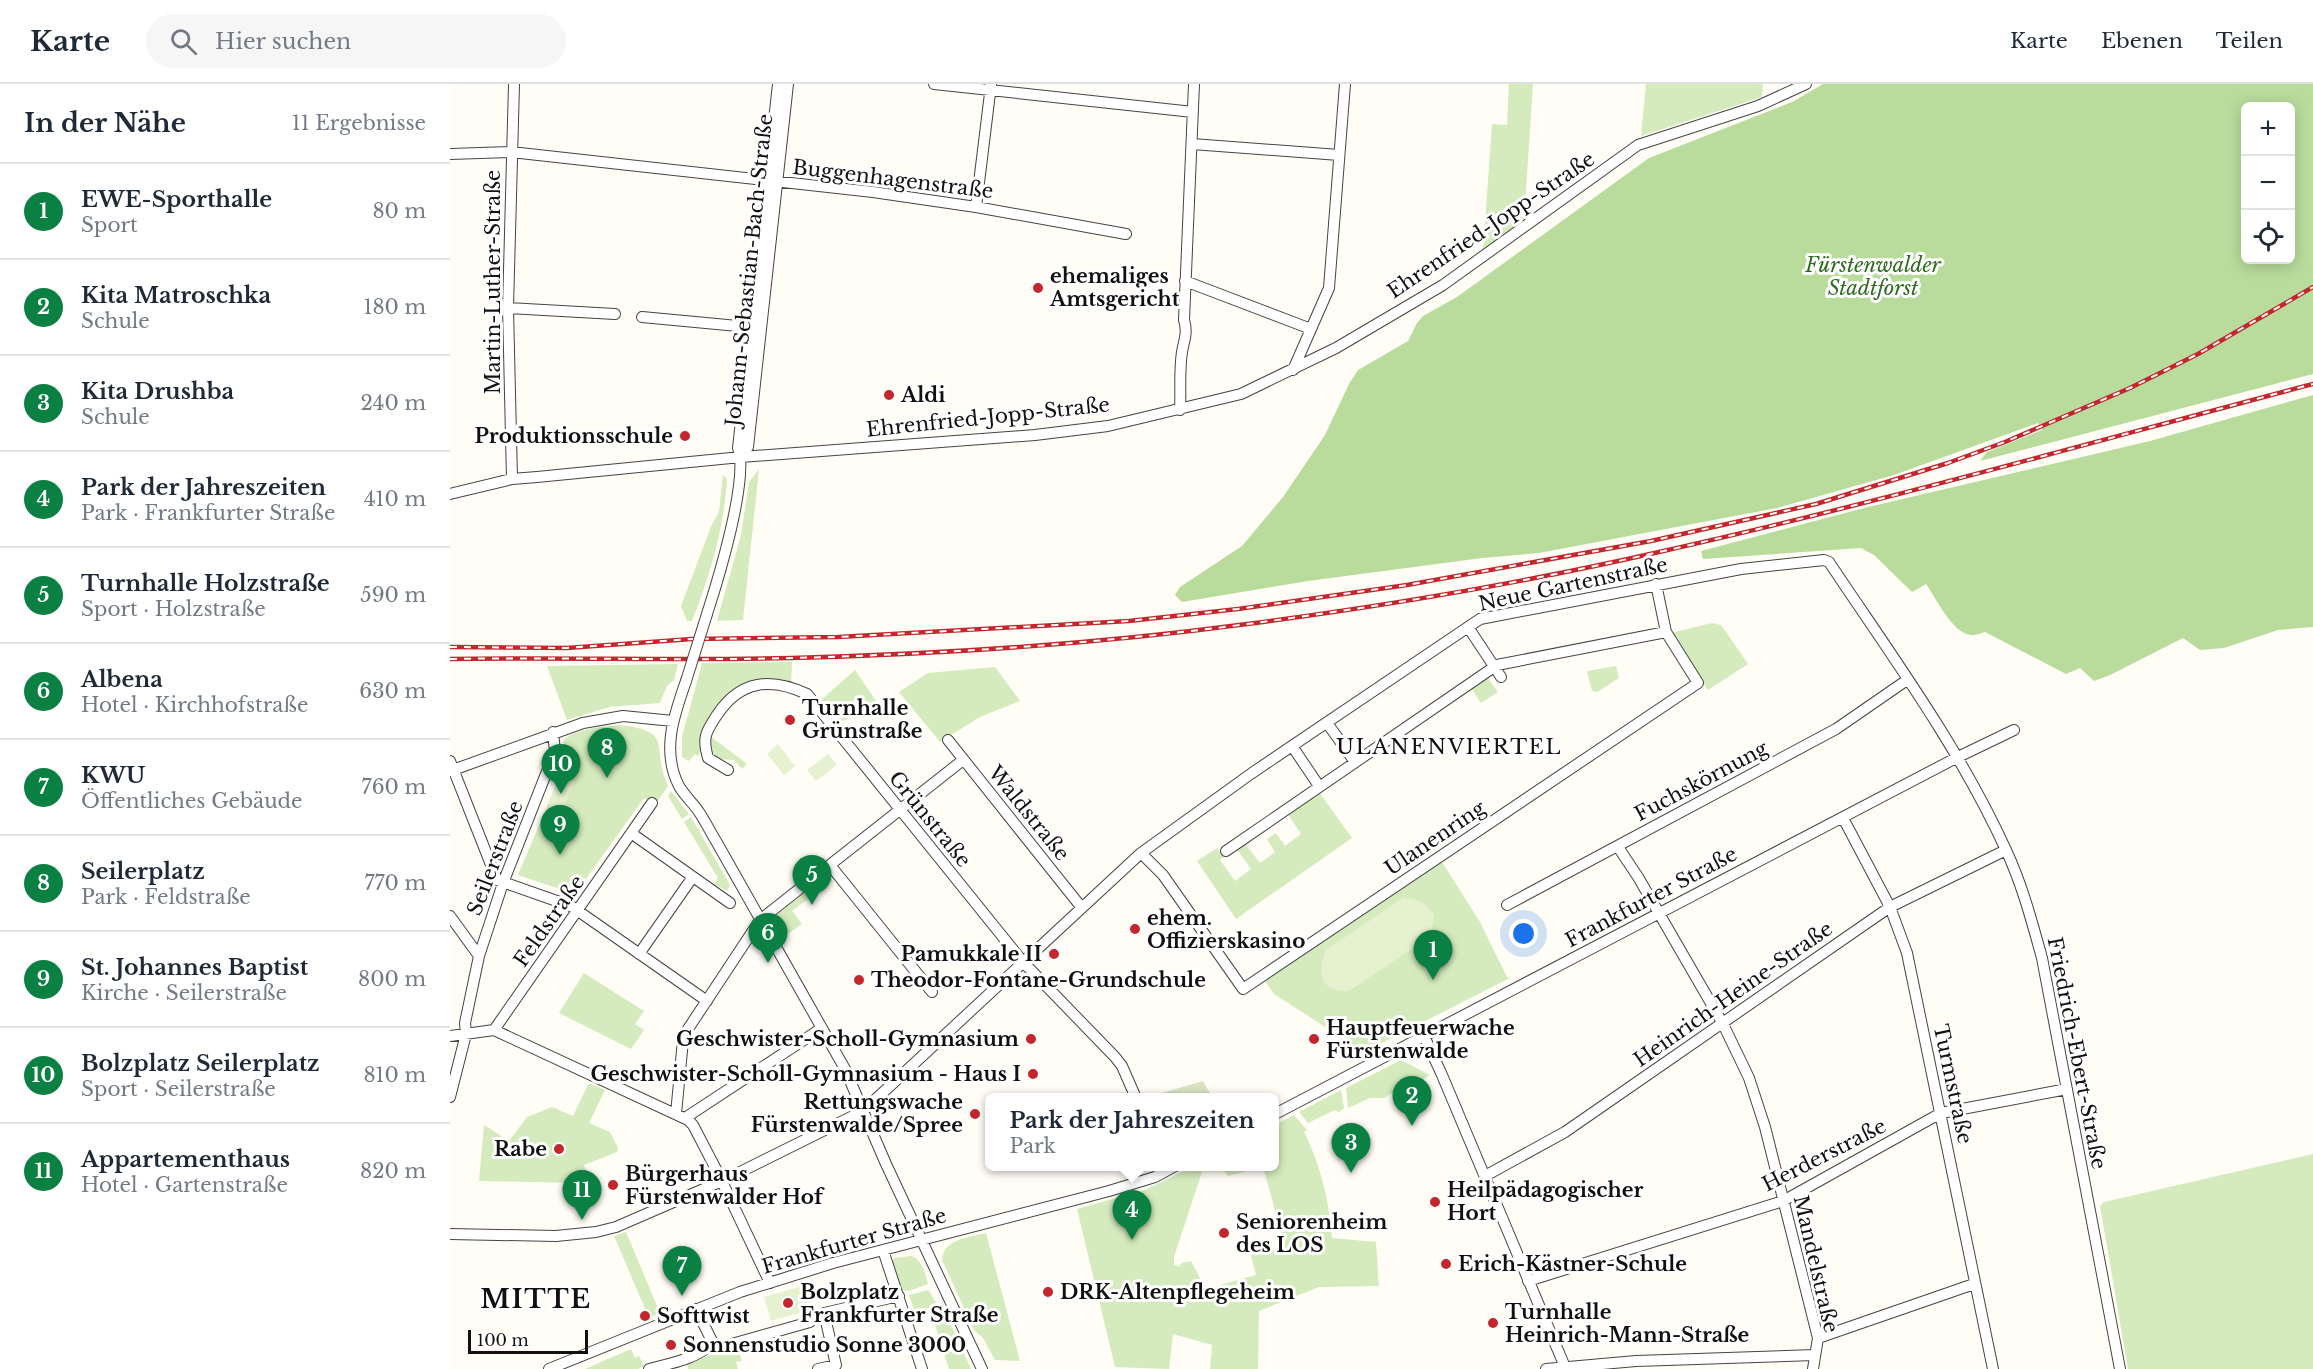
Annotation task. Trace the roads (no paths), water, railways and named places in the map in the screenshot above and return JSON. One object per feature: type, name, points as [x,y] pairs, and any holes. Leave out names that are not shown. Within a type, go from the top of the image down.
[{"type":"street","name":"Martin-Luther-Straße","points":[[512,479],[508,308],[514,84]]},
{"type":"street","name":"Johann-Sebastian-Bach-Straße","points":[[778,84],[772,181],[756,327],[748,447],[741,457],[729,538],[673,721],[669,739],[670,757],[679,787],[698,812],[845,1069],[982,1369]]},
{"type":"street","name":"Johann-Sebastian-Bach-Straße","points":[[772,181],[788,84]]},
{"type":"street","points":[[934,84],[990,87],[1193,112]]},
{"type":"street","points":[[1180,410],[1182,352],[1186,338],[1185,280],[1194,84]]},
{"type":"street","points":[[1293,370],[1329,288],[1345,84]]},
{"type":"street","name":"Ehrenfried-Jopp-Straße","points":[[450,494],[512,479],[741,457],[1035,435],[1108,426],[1241,394],[1336,348],[1443,285],[1638,145],[1758,106],[1806,84]]},
{"type":"street","points":[[976,207],[990,87]]},
{"type":"street","points":[[1192,144],[1339,155]]},
{"type":"street","name":"Buggenhagenstraße","points":[[450,154],[511,152],[873,192],[976,207],[1126,234]]},
{"type":"street","points":[[1185,280],[1311,329]]},
{"type":"street","points":[[508,308],[615,314]]},
{"type":"street","points":[[642,317],[756,327]]},
{"type":"street","name":"Neue Gartenstraße","points":[[450,1234],[556,1236],[596,1232],[616,1227],[722,1181],[863,1111],[1141,853],[1233,786],[1480,619],[1741,569],[1827,560],[1958,757]]},
{"type":"street","name":"Ulanenring","points":[[1141,853],[1163,875],[1243,989],[1698,683],[1666,632],[1656,584]]},
{"type":"street","points":[[1468,627],[1501,677]]},
{"type":"street","points":[[1226,851],[1494,667],[1666,632]]},
{"type":"street","name":"Fuchskörnung","points":[[1507,905],[1839,727],[1907,680]]},
{"type":"street","name":"Grünstraße","points":[[728,770],[708,758],[704,746],[705,733],[734,694],[750,686],[772,684],[791,686],[807,694],[1023,962],[1115,1057],[1122,1066],[1134,1093]]},
{"type":"street","points":[[673,721],[623,716],[583,723],[451,767],[497,880],[571,906],[707,1001]]},
{"type":"street","points":[[1328,723],[1355,762]]},
{"type":"street","name":"Frankfurter Straße","points":[[1279,1112],[1958,757],[2014,730]]},
{"type":"street","name":"Seilerstraße","points":[[466,1034],[465,1023],[479,956],[504,883],[555,751],[553,732]]},
{"type":"street","name":"Waldstraße","points":[[948,740],[1082,908]]},
{"type":"street","points":[[1292,746],[1319,786]]},
{"type":"street","name":"Friedrich-Ebert-Straße","points":[[1958,757],[2006,850],[2027,904],[2042,958],[2120,1369]]},
{"type":"street","points":[[680,1116],[683,1040],[760,920],[963,759]]},
{"type":"street","name":"Feldstraße","points":[[494,1030],[652,803]]},
{"type":"street","name":"Turmstraße","points":[[1843,818],[1890,907],[1907,953],[1993,1369]]},
{"type":"street","points":[[631,833],[730,903]]},
{"type":"street","name":"Mandelstraße","points":[[1618,847],[1638,877],[1723,1024],[1749,1078],[1765,1127],[1818,1338],[1813,1369]]},
{"type":"street","name":"Heinrich-Heine-Straße","points":[[1485,1176],[1565,1132],[1890,907],[2006,850]]},
{"type":"street","points":[[830,865],[932,992]]},
{"type":"street","points":[[639,954],[692,878]]},
{"type":"street","points":[[450,916],[479,956]]},
{"type":"street","points":[[680,1116],[822,1028]]},
{"type":"street","points":[[450,1036],[494,1030],[680,1116],[693,1125],[770,1283]]},
{"type":"street","points":[[450,1097],[466,1034]]},
{"type":"street","points":[[1424,1036],[1565,1366]]},
{"type":"street","name":"Herderstraße","points":[[1528,1281],[1783,1201],[1941,1113],[2067,1089]]},
{"type":"street","name":"Frankfurter Straße","points":[[549,1369],[696,1309],[770,1283],[884,1250],[1109,1191],[1155,1177],[1164,1171]]},
{"type":"street","points":[[884,1250],[922,1369]]},
{"type":"street","points":[[1818,1338],[1974,1284]]},
{"type":"street","points":[[818,1369],[836,1365],[824,1314],[899,1296]]},
{"type":"street","points":[[696,1309],[713,1343],[722,1347],[810,1322]]},
{"type":"street","points":[[650,1369],[703,1352],[713,1343]]},
{"type":"street","points":[[1545,1369],[1631,1361],[1815,1355]]},
{"type":"railway","points":[[450,647],[567,648],[692,639],[838,637],[1129,621],[1238,609],[1407,585],[1651,541],[1816,504],[1948,463],[2005,442],[2130,388],[2198,354],[2313,287]]},
{"type":"railway","points":[[450,659],[749,659],[963,651],[1191,631],[1350,610],[1557,574],[1741,533],[2313,384]]},
{"type":"place","name":"ehemaliges Amtsgericht","points":[[1038,288]]},
{"type":"place","name":"Aldi","points":[[889,395]]},
{"type":"place","name":"Produktionsschule","points":[[685,436]]},
{"type":"place","name":"Turnhalle Grünstraße","points":[[790,720]]},
{"type":"place","name":"Seilerplatz","points":[[607,778]]},
{"type":"place","name":"Bolzplatz Seilerplatz","points":[[561,794]]},
{"type":"place","name":"St. Johannes Baptist","points":[[560,855]]},
{"type":"place","name":"Turnhalle Holzstraße","points":[[812,905]]},
{"type":"place","name":"ehem. Offizierskasino","points":[[1135,929]]},
{"type":"place","name":"Pamukkale II","points":[[1054,954]]},
{"type":"place","name":"Albena","points":[[768,963]]},
{"type":"place","name":"Theodor-Fontane-Grundschule","points":[[859,980]]},
{"type":"place","name":"EWE-Sporthalle","points":[[1433,980]]},
{"type":"place","name":"Geschwister-Scholl-Gymnasium","points":[[1031,1039]]},
{"type":"place","name":"Hauptfeuerwache Fürstenwalde","points":[[1314,1039]]},
{"type":"place","name":"Geschwister-Scholl-Gymnasium - Haus I","points":[[1033,1074]]},
{"type":"place","name":"Rettungswache Fürstenwalde/Spree","points":[[975,1114]]},
{"type":"place","name":"Kita Matroschka","points":[[1412,1126]]},
{"type":"place","name":"Rabe","points":[[559,1149]]},
{"type":"place","name":"Kita Drushba","points":[[1351,1173]]},
{"type":"place","name":"Bürgerhaus Fürstenwalder Hof","points":[[613,1185]]},
{"type":"place","name":"Heilpädagogischer Hort","points":[[1435,1202]]},
{"type":"place","name":"Appartementhaus","points":[[582,1220]]},
{"type":"place","name":"Seniorenheim des LOS","points":[[1224,1233]]},
{"type":"place","name":"Park der Jahreszeiten","points":[[1132,1240]]},
{"type":"place","name":"Erich-Kästner-Schule","points":[[1446,1264]]},
{"type":"place","name":"DRK-Altenpflegeheim","points":[[1048,1292]]},
{"type":"place","name":"KWU","points":[[682,1296]]},
{"type":"place","name":"Bolzplatz Frankfurter Straße","points":[[788,1303]]},
{"type":"place","name":"Softtwist","points":[[645,1316]]},
{"type":"place","name":"Turnhalle Heinrich-Mann-Straße","points":[[1493,1323]]},
{"type":"place","name":"Sonnenstudio Sonne 3000","points":[[671,1345]]},
{"type":"district","name":"ULANENVIERTEL","points":[[1449,747]]},
{"type":"district","name":"MITTE","points":[[536,1299]]},
{"type":"park label","name":"Fürstenwalder Stadtforst","points":[[1873,276]]}]
